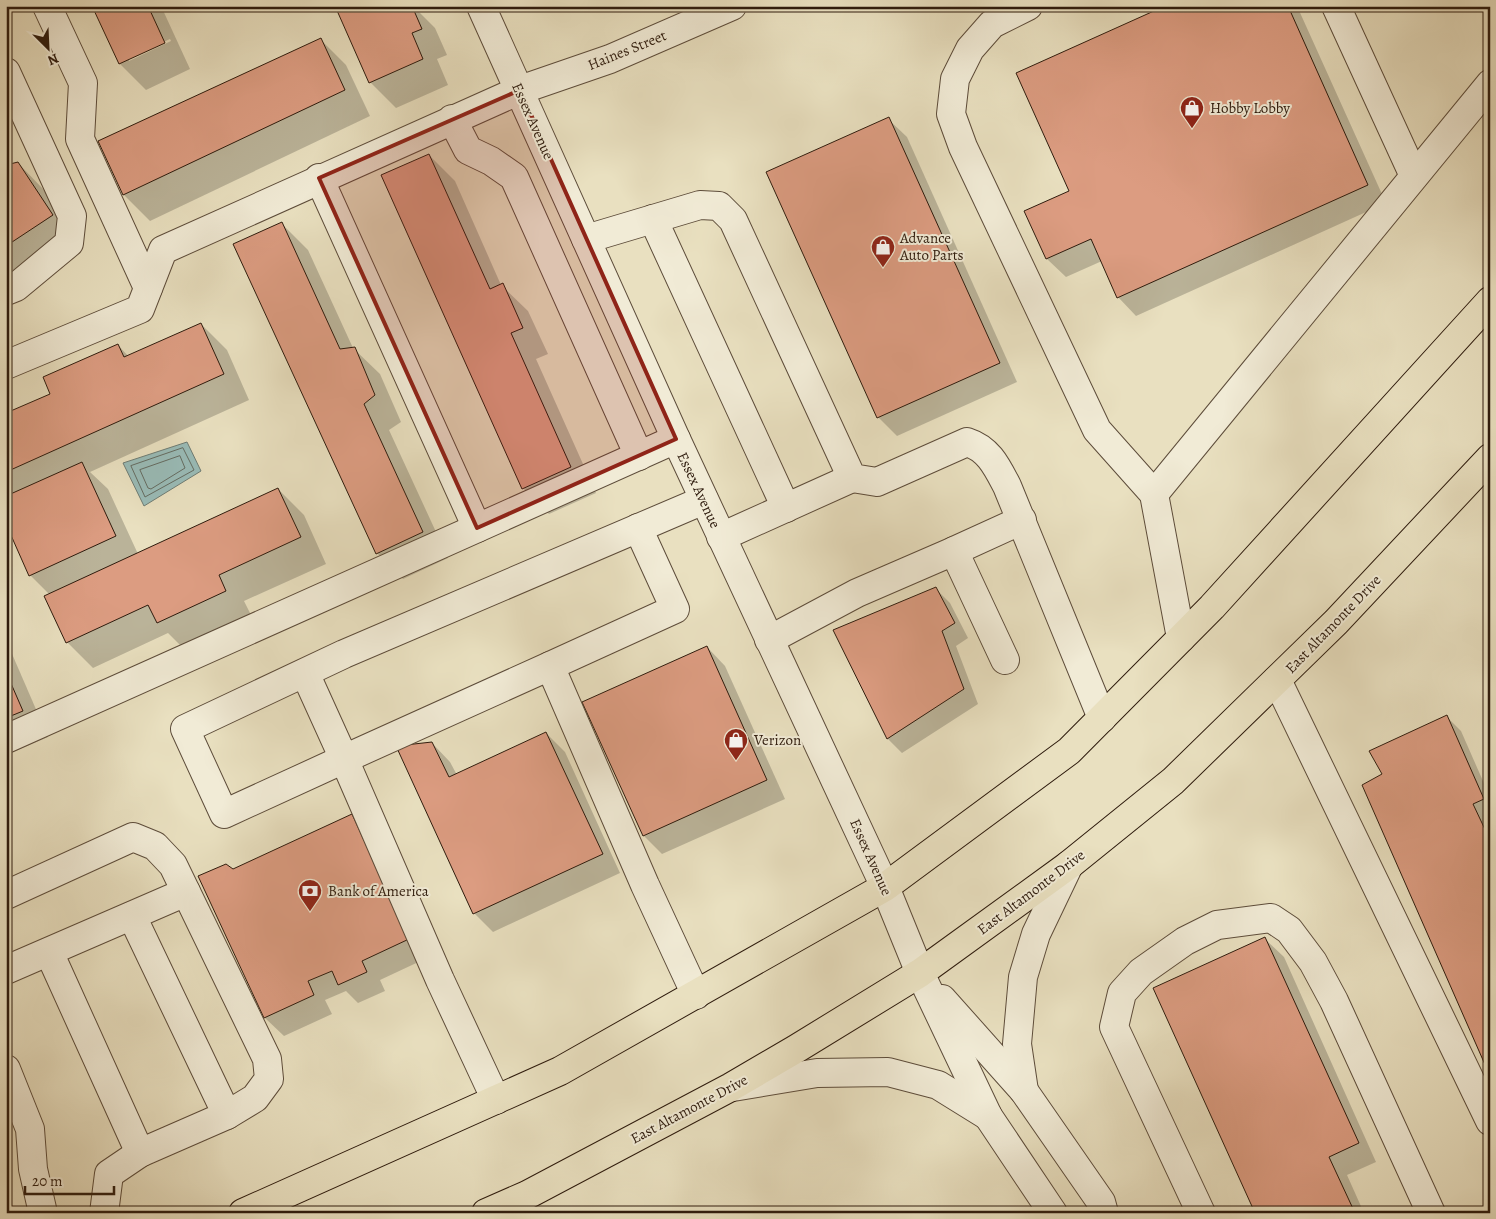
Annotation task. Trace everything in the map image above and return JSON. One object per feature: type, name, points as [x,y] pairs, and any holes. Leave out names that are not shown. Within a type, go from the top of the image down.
[{"type":"main road","points":[[243,1213],[560,1071],[885,887],[1069,752],[1182,638],[1490,301]]},
{"type":"main road","name":"East Altamonte Drive","points":[[486,1213],[527,1195],[732,1087],[920,973],[1069,865],[1173,781],[1336,622],[1490,458]]},
{"type":"street","points":[[6,365],[140,309],[148,288],[80,139],[82,83],[47,6]]},
{"type":"street","name":"Essex Avenue","points":[[481,6],[676,439],[885,887],[920,973],[988,1116],[1053,1213]]},
{"type":"street","name":"Haines Street","points":[[148,288],[163,250],[452,119],[520,90],[610,59],[732,6]]},
{"type":"street","points":[[1028,6],[992,24],[970,49],[955,79],[951,114],[963,147],[1097,430],[1154,494],[1182,638]]},
{"type":"street","points":[[1336,6],[1414,176]]},
{"type":"street","points":[[6,72],[72,216],[69,243],[16,287],[6,291]]},
{"type":"street","points":[[1154,494],[1490,84]]},
{"type":"street","points":[[452,119],[468,150],[491,161],[514,177],[639,456]]},
{"type":"street","points":[[319,178],[478,528]]},
{"type":"street","points":[[586,239],[700,205],[720,206],[733,220],[852,478]]},
{"type":"street","points":[[653,219],[786,508]]},
{"type":"street","points":[[6,739],[676,439]]},
{"type":"street","points":[[722,537],[852,478],[877,482],[967,442],[978,446],[993,460],[1007,486],[1102,718]]},
{"type":"street","points":[[638,528],[674,609],[224,814],[185,729],[305,673],[638,528],[704,500]]},
{"type":"street","points":[[769,640],[857,593],[1022,520]]},
{"type":"street","points":[[954,551],[1005,660]]},
{"type":"street","points":[[550,666],[645,885],[696,995]]},
{"type":"street","points":[[305,673],[440,980],[496,1100]]},
{"type":"street","points":[[1277,680],[1490,1121]]},
{"type":"street","points":[[6,895],[132,838],[155,846],[173,865],[267,1059],[269,1079],[256,1098],[227,1115],[140,1154],[109,1174],[104,1213]]},
{"type":"street","points":[[1024,1091],[1016,1044],[1023,977],[1036,934],[1069,865]]},
{"type":"street","points":[[6,970],[186,892]]},
{"type":"street","points":[[132,916],[227,1115]]},
{"type":"street","points":[[1201,1213],[1114,1027],[1122,993],[1141,972],[1185,941],[1218,925],[1270,918],[1289,930],[1313,962],[1334,1001],[1431,1213]]},
{"type":"street","points":[[49,952],[140,1154]]},
{"type":"street","points":[[920,973],[1024,1091],[1101,1202],[1104,1213]]},
{"type":"street","points":[[6,1069],[30,1129],[33,1169],[43,1213]]},
{"type":"street","points":[[732,1087],[817,1073],[888,1072],[938,1086],[988,1116]]},
{"type":"highlighted area","points":[[520,90],[676,439],[477,528],[319,178]]},
{"type":"water","points":[[187,442],[201,471],[144,506],[123,463]]},
{"type":"building","points":[[92,6],[148,6],[165,43],[119,64]]},
{"type":"building","points":[[335,6],[412,6],[422,29],[412,33],[423,59],[369,83]]},
{"type":"building","name":"Hobby Lobby","points":[[1165,6],[1288,6],[1368,185],[1117,298],[1091,239],[1046,259],[1024,211],[1069,191],[1016,73]]},
{"type":"building","points":[[321,38],[345,90],[123,195],[98,141]]},
{"type":"building","name":"Advance Auto Parts","points":[[889,117],[1000,363],[877,418],[766,172]]},
{"type":"building","points":[[429,154],[490,289],[503,283],[523,328],[511,333],[571,467],[522,489],[381,175]]},
{"type":"building","points":[[18,162],[53,215],[6,246],[6,165]]},
{"type":"building","points":[[282,222],[340,349],[355,347],[375,395],[364,404],[423,532],[376,554],[233,244]]},
{"type":"building","points":[[201,323],[224,374],[6,472],[6,413],[50,394],[43,377],[118,344],[124,357]]},
{"type":"building","points":[[82,462],[116,536],[29,576],[6,524],[6,496]]},
{"type":"building","points":[[278,488],[301,537],[219,575],[226,591],[157,623],[148,605],[66,643],[44,596]]},
{"type":"building","points":[[936,587],[955,623],[942,631],[964,689],[887,739],[833,630]]},
{"type":"building","points":[[707,646],[767,780],[643,836],[582,702]]},
{"type":"building","points":[[6,672],[23,711],[6,718]]},
{"type":"building","points":[[1447,715],[1484,799],[1473,804],[1490,840],[1490,1076],[1362,785],[1382,774],[1369,751]]},
{"type":"building","points":[[546,732],[603,854],[473,914],[396,746],[432,742],[449,777]]},
{"type":"building","points":[[352,814],[409,939],[362,961],[367,972],[338,985],[332,971],[308,981],[314,995],[264,1018],[198,876],[226,864],[233,869]]},
{"type":"building","points":[[1265,937],[1359,1143],[1329,1157],[1355,1213],[1255,1213],[1153,988]]},
{"type":"place","name":"Hobby Lobby","points":[[1192,129]]},
{"type":"place","name":"Advance Auto Parts","points":[[883,268]]},
{"type":"place","name":"Verizon","points":[[736,761]]},
{"type":"place","name":"Bank of America","points":[[310,912]]}]
